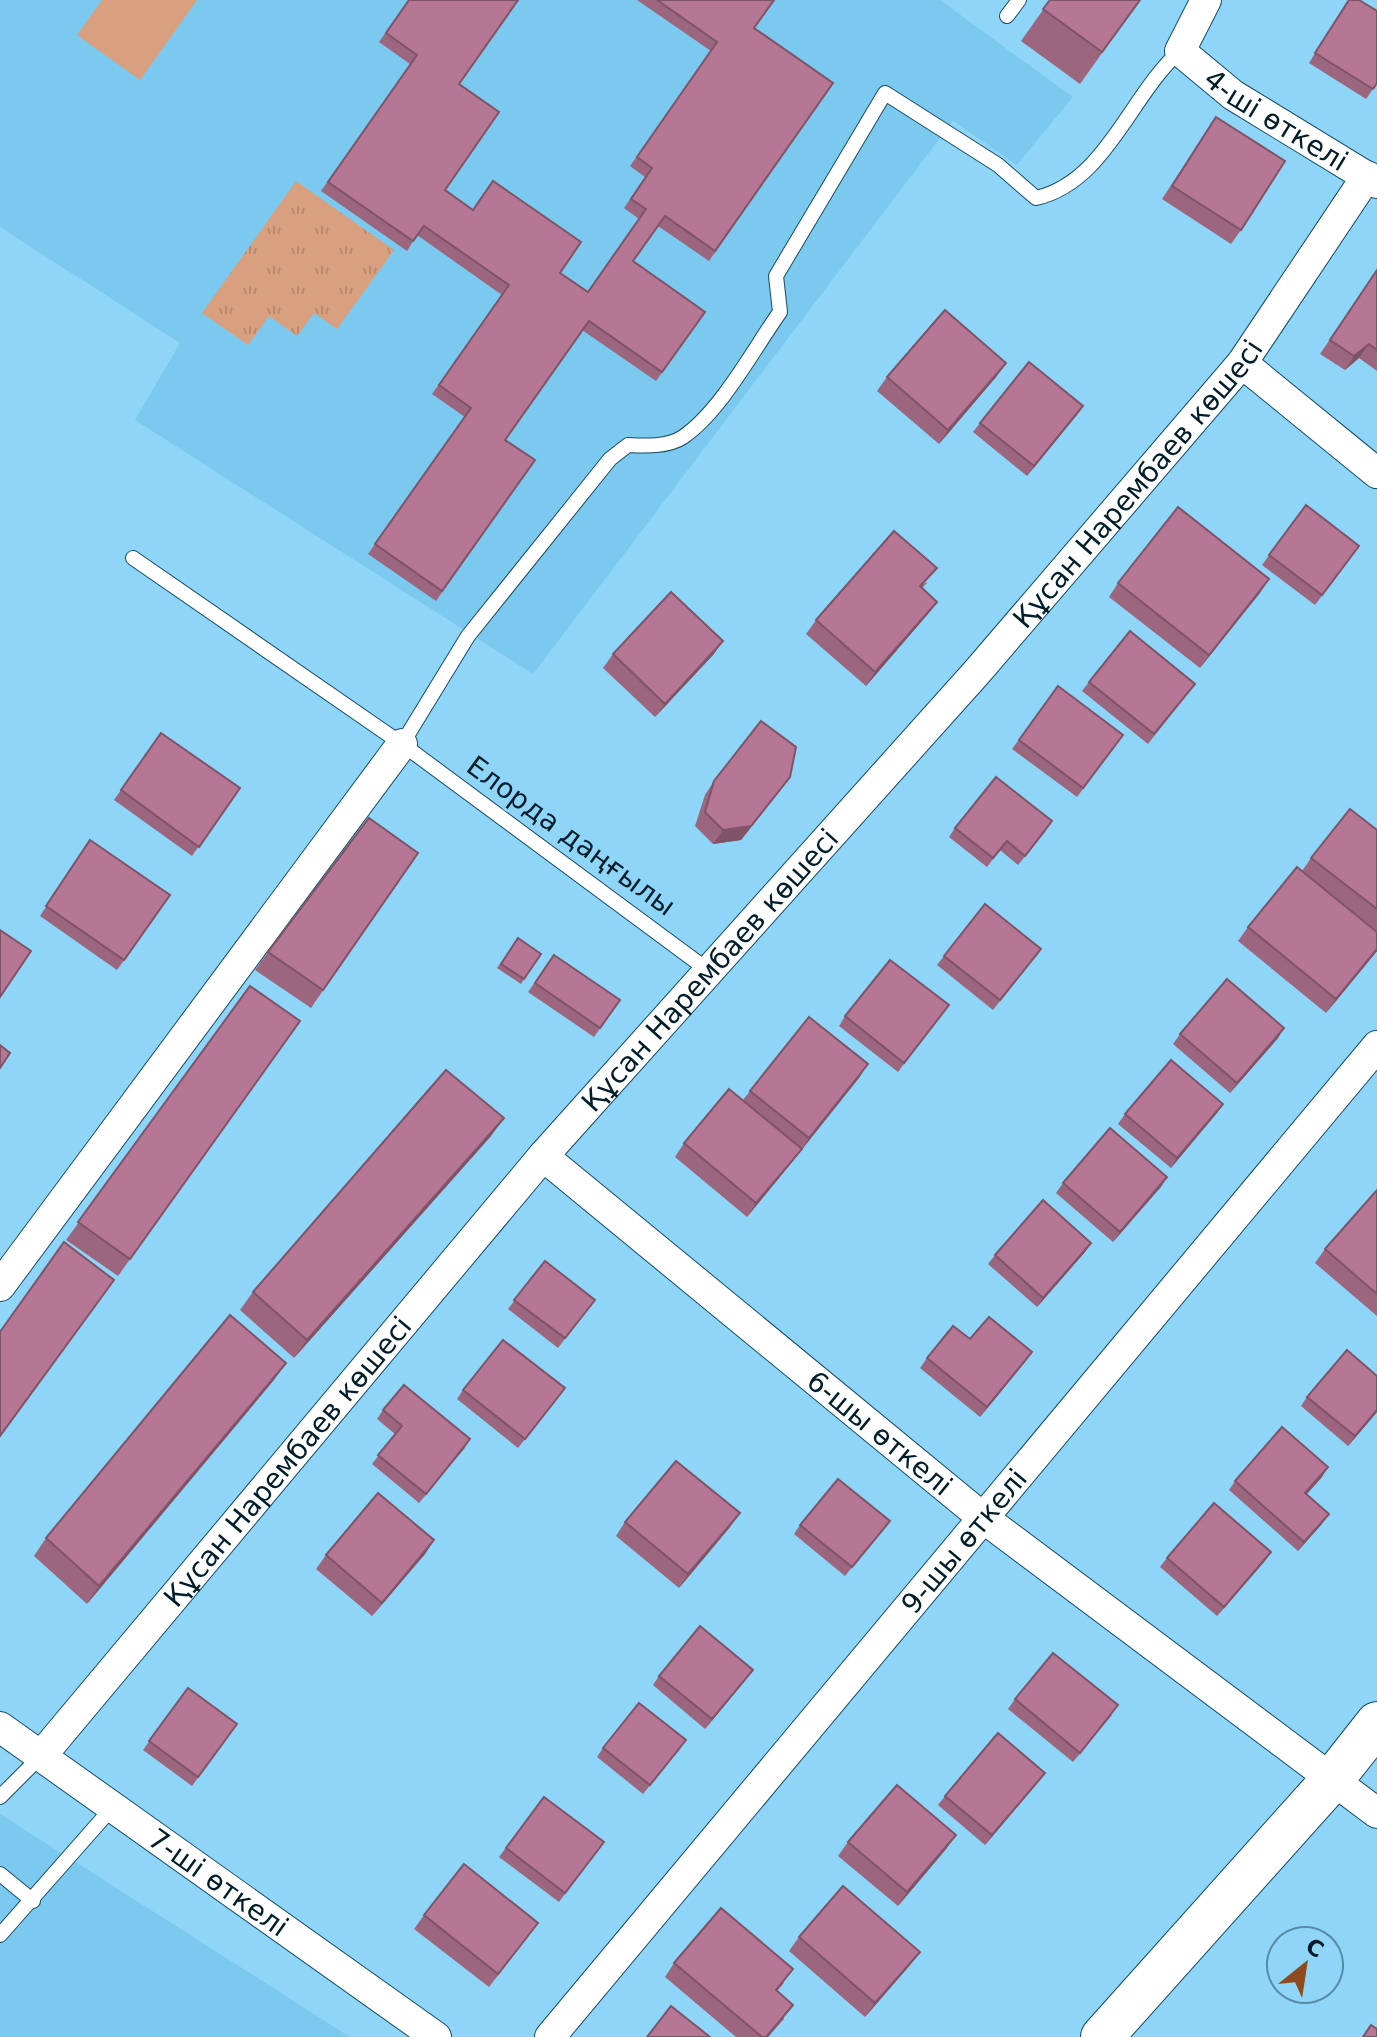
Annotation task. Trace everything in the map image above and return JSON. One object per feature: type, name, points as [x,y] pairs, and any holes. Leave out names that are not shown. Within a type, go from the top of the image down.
[{"type":"street","points":[[1180,51],[1206,0]]},
{"type":"street","name":"4-ші өткелі","points":[[1180,51],[1233,95],[1372,180]]},
{"type":"street","name":"Құсан Нарембаев көшесі","points":[[41,1756],[543,1156],[977,672],[1242,363],[1372,180]]},
{"type":"street","points":[[1242,363],[1377,473]]},
{"type":"street","points":[[0,1286],[402,744]]},
{"type":"street","name":"9-шы өткелі","points":[[550,2037],[1377,1046]]},
{"type":"street","name":"6-шы өткелі","points":[[543,1156],[982,1517],[1377,1813]]},
{"type":"street","points":[[1102,2037],[1332,1780],[1377,1723]]},
{"type":"street","name":"7-ші өткелі","points":[[0,1727],[436,2037]]},
{"type":"lane","points":[[1007,16],[1019,0]]},
{"type":"lane","points":[[402,744],[468,636],[610,459],[628,445],[651,446],[681,438],[710,410],[780,312],[776,276],[885,93],[998,165],[1036,198],[1054,194],[1099,158],[1147,85],[1180,51]]},
{"type":"lane","name":"Елорда даңғылы","points":[[133,558],[402,744],[709,971]]},
{"type":"lane","points":[[0,1797],[41,1756]]},
{"type":"lane","points":[[0,1935],[112,1808]]},
{"type":"lane","points":[[0,1874],[33,1901]]},
{"type":"shaded area","points":[[0,0],[940,0],[1073,97],[1017,165],[953,121],[533,674],[135,420],[180,343],[0,227]]},
{"type":"shaded area","points":[[0,1814],[69,1858],[350,2037],[0,2037]]},
{"type":"green space","points":[[102,0],[197,0],[140,80],[77,35]]},
{"type":"green space","points":[[296,181],[394,250],[337,329],[314,313],[297,336],[269,316],[248,345],[202,313]]},
{"type":"building","points":[[409,0],[518,0],[459,84],[499,112],[445,190],[473,210],[493,181],[581,242],[560,273],[588,292],[646,209],[631,199],[652,168],[637,157],[717,42],[657,0],[774,0],[754,28],[833,83],[715,251],[665,216],[633,261],[705,312],[662,372],[589,321],[505,440],[535,460],[442,591],[375,544],[471,408],[439,385],[509,285],[424,226],[413,241],[328,182],[417,55],[386,33]]},
{"type":"building","points":[[1050,0],[1140,0],[1102,52],[1043,9]]},
{"type":"building","points":[[1349,0],[1359,0],[1377,11],[1377,83],[1373,89],[1315,53]]},
{"type":"building","points":[[1216,117],[1285,161],[1241,230],[1172,186]]},
{"type":"building","points":[[1377,270],[1377,350],[1369,344],[1354,356],[1330,340]]},
{"type":"building","points":[[945,310],[1006,363],[948,430],[887,377]]},
{"type":"building","points":[[1029,362],[1083,406],[1034,466],[980,423]]},
{"type":"building","points":[[1306,505],[1359,546],[1322,595],[1269,555]]},
{"type":"building","points":[[1178,507],[1269,579],[1209,655],[1118,583]]},
{"type":"building","points":[[894,531],[937,568],[920,586],[937,602],[875,672],[816,620]]},
{"type":"building","points":[[671,592],[723,641],[665,704],[613,654]]},
{"type":"building","points":[[1130,631],[1195,684],[1154,734],[1089,682]]},
{"type":"building","points":[[1058,686],[1123,735],[1083,788],[1019,740]]},
{"type":"building","points":[[761,721],[796,747],[790,777],[751,826],[723,830],[705,812],[714,781]]},
{"type":"building","points":[[161,733],[240,788],[199,847],[121,790]]},
{"type":"building","points":[[996,777],[1052,821],[1025,856],[1007,841],[993,858],[955,828]]},
{"type":"building","points":[[1350,809],[1377,830],[1377,909],[1311,858]]},
{"type":"building","points":[[369,818],[418,853],[323,990],[268,952]]},
{"type":"building","points":[[90,840],[170,895],[124,960],[46,906]]},
{"type":"building","points":[[1297,867],[1377,932],[1377,949],[1336,999],[1248,927]]},
{"type":"building","points":[[985,904],[1041,949],[1000,1000],[944,956]]},
{"type":"building","points":[[0,930],[31,951],[0,997]]},
{"type":"building","points":[[518,938],[541,954],[524,979],[501,964]]},
{"type":"building","points":[[554,955],[620,1000],[600,1028],[535,983]]},
{"type":"building","points":[[890,960],[949,1005],[904,1063],[845,1016]]},
{"type":"building","points":[[1227,979],[1284,1028],[1237,1083],[1180,1034]]},
{"type":"building","points":[[250,986],[300,1021],[130,1259],[78,1222]]},
{"type":"building","points":[[809,1017],[868,1064],[809,1138],[750,1091]]},
{"type":"building","points":[[0,1045],[10,1053],[0,1068]]},
{"type":"building","points":[[1171,1060],[1223,1104],[1177,1158],[1125,1114]]},
{"type":"building","points":[[446,1070],[504,1118],[307,1340],[253,1292]]},
{"type":"building","points":[[729,1089],[802,1149],[756,1203],[684,1143]]},
{"type":"building","points":[[1110,1128],[1167,1177],[1120,1232],[1063,1183]]},
{"type":"building","points":[[1377,1190],[1377,1294],[1325,1249]]},
{"type":"building","points":[[1043,1200],[1091,1243],[1043,1298],[995,1255]]},
{"type":"building","points":[[64,1242],[114,1280],[0,1436],[0,1332]]},
{"type":"building","points":[[545,1261],[595,1300],[565,1338],[514,1300]]},
{"type":"building","points":[[230,1315],[286,1363],[99,1586],[46,1538]]},
{"type":"building","points":[[989,1317],[1032,1352],[987,1407],[927,1358],[953,1326],[970,1339]]},
{"type":"building","points":[[503,1340],[565,1388],[525,1439],[463,1390]]},
{"type":"building","points":[[1347,1350],[1377,1376],[1377,1410],[1355,1436],[1307,1397]]},
{"type":"building","points":[[404,1385],[470,1439],[426,1494],[378,1455],[402,1426],[383,1410]]},
{"type":"building","points":[[1282,1427],[1328,1467],[1305,1493],[1329,1514],[1304,1542],[1235,1481]]},
{"type":"building","points":[[676,1461],[740,1513],[688,1574],[625,1522]]},
{"type":"building","points":[[838,1479],[890,1521],[852,1567],[800,1525]]},
{"type":"building","points":[[378,1493],[434,1540],[382,1603],[326,1555]]},
{"type":"building","points":[[1214,1503],[1271,1552],[1224,1607],[1167,1558]]},
{"type":"building","points":[[700,1626],[753,1670],[712,1719],[659,1676]]},
{"type":"building","points":[[1053,1653],[1118,1705],[1080,1753],[1015,1699]]},
{"type":"building","points":[[188,1688],[237,1724],[198,1777],[149,1741]]},
{"type":"building","points":[[639,1703],[686,1740],[650,1785],[603,1748]]},
{"type":"building","points":[[998,1733],[1045,1773],[992,1835],[945,1796]]},
{"type":"building","points":[[897,1785],[956,1835],[907,1892],[848,1842]]},
{"type":"building","points":[[544,1797],[604,1842],[565,1893],[506,1848]]},
{"type":"building","points":[[464,1864],[538,1923],[498,1974],[424,1915]]},
{"type":"building","points":[[843,1886],[920,1952],[875,2003],[799,1937]]},
{"type":"building","points":[[721,1908],[793,1969],[776,1990],[793,2005],[766,2037],[762,2037],[674,1963]]},
{"type":"building","points":[[671,2006],[710,2037],[647,2037]]},
{"type":"building","points":[[1371,2025],[1377,2029],[1377,2037],[1363,2037]]}]
